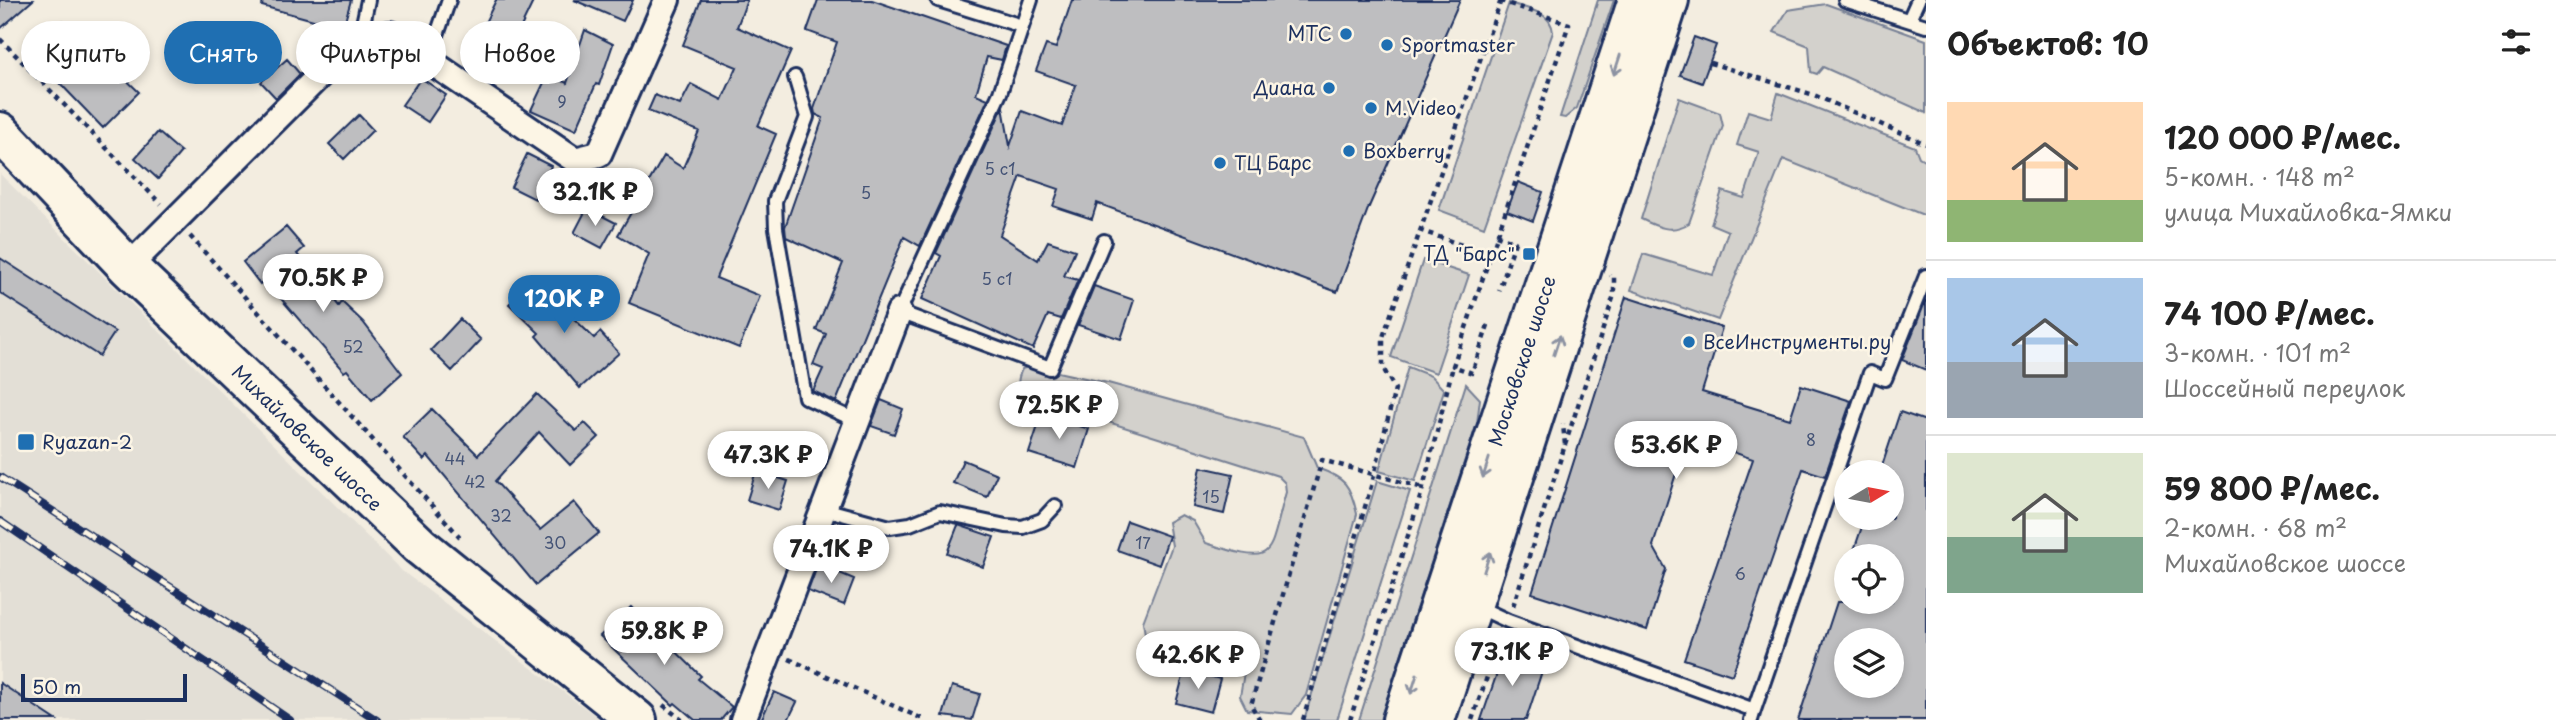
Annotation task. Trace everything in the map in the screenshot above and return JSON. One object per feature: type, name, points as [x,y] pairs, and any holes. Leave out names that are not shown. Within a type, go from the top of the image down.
[{"type":"main road","name":"Московское шоссе","points":[[1402,720],[1638,0]]},
{"type":"main road","name":"Московское шоссе","points":[[1435,720],[1669,0]]},
{"type":"main road","name":"Михайловское шоссе","points":[[0,132],[128,267],[420,546],[649,712]]},
{"type":"street","points":[[446,70],[575,160],[599,154],[667,0]]},
{"type":"street","points":[[128,267],[311,84]]},
{"type":"street","points":[[743,720],[899,312]]},
{"type":"lane","points":[[364,21],[368,0]]},
{"type":"lane","points":[[442,21],[449,0]]},
{"type":"lane","points":[[938,0],[1022,26]]},
{"type":"lane","points":[[1031,0],[1000,93],[899,312],[1050,368],[1104,241]]},
{"type":"lane","points":[[1845,0],[1926,26]]},
{"type":"lane","points":[[1909,20],[1917,0]]},
{"type":"lane","points":[[795,77],[807,117],[775,201],[776,228],[805,397],[857,421]]},
{"type":"lane","points":[[1473,605],[1753,715],[1870,373],[1885,379],[1926,276]]},
{"type":"lane","points":[[824,509],[890,527],[910,524],[940,512],[1023,527],[1042,520],[1055,506]]},
{"type":"path","points":[[1303,720],[1374,476],[1395,390],[1384,368],[1383,337],[1500,0],[1569,24],[1453,366],[1423,488],[1350,720]]},
{"type":"path","points":[[0,39],[176,219],[462,540]]},
{"type":"path","points":[[1710,63],[1814,94],[1926,144]]},
{"type":"path","points":[[1419,230],[1489,255]]},
{"type":"path","points":[[1496,235],[1516,242],[1499,292]]},
{"type":"path","points":[[1453,366],[1472,373],[1488,325]]},
{"type":"path","points":[[1472,720],[1508,621],[1565,445],[1563,422]]},
{"type":"path","points":[[1259,720],[1251,705],[1322,460],[1423,488]]},
{"type":"path","points":[[769,650],[925,720]]},
{"type":"path","points":[[649,712],[682,720]]},
{"type":"shaded area","points":[[1598,0],[1614,0],[1577,108],[1565,118],[1560,117]]},
{"type":"shaded area","points":[[1509,3],[1543,15],[1548,19],[1553,32],[1484,227],[1439,210]]},
{"type":"shaded area","points":[[1826,4],[1926,40],[1926,113],[1823,67],[1817,74],[1811,72],[1809,46],[1774,32],[1788,10]]},
{"type":"shaded area","points":[[1778,93],[1915,147],[1919,157],[1926,161],[1926,216],[1783,159],[1718,320],[1631,290],[1643,254],[1713,275],[1728,231],[1711,224],[1722,191],[1744,198],[1759,152],[1737,145],[1748,111],[1771,118]]},
{"type":"shaded area","points":[[1679,98],[1720,113],[1723,126],[1689,223],[1671,229],[1641,219]]},
{"type":"shaded area","points":[[0,174],[402,571],[601,720],[0,720]]},
{"type":"shaded area","points":[[1423,260],[1469,275],[1436,373],[1391,357]]},
{"type":"shaded area","points":[[1030,366],[1108,383],[1304,437],[1317,468],[1334,475],[1349,489],[1357,514],[1306,695],[1292,714],[1247,710],[1240,696],[1244,673],[1234,660],[1152,641],[1145,634],[1143,622],[1172,546],[1168,522],[1181,515],[1193,521],[1206,543],[1258,555],[1266,551],[1276,531],[1286,492],[1285,483],[1278,476],[1023,395],[1019,376],[1022,369]]},
{"type":"shaded area","points":[[1408,367],[1431,376],[1444,390],[1415,481],[1379,471]]},
{"type":"shaded area","points":[[1466,384],[1480,399],[1477,423],[1380,720],[1359,720]]},
{"type":"shaded area","points":[[1377,481],[1410,491],[1337,720],[1304,720]]},
{"type":"building","points":[[0,0],[33,0],[0,29]]},
{"type":"building","points":[[263,0],[351,0],[345,21],[317,21],[262,6]]},
{"type":"building","points":[[496,0],[534,0],[524,21],[486,21]]},
{"type":"building","points":[[574,0],[633,0],[623,21]]},
{"type":"building","points":[[701,0],[747,0],[737,27],[791,51],[758,126],[776,134],[716,278],[760,296],[739,348],[629,303],[649,254],[618,235],[664,156],[683,168],[699,131],[648,111],[655,95],[680,105],[691,84],[722,100],[737,67],[683,45]]},
{"type":"building","points":[[818,0],[872,0],[1006,46],[1002,60],[987,57],[976,94],[988,99],[920,246],[904,237],[836,402],[813,391],[823,369],[813,365],[826,334],[816,330],[843,263],[786,237],[785,227],[823,118],[815,114],[814,109],[837,42],[807,31]]},
{"type":"building","name":"ТЦ Барс","points":[[1072,0],[1460,0],[1368,209],[1337,292],[1097,203],[1092,219],[1053,206],[1059,189],[1021,176],[1000,235],[1038,260],[1048,241],[1075,250],[1064,276],[1078,280],[1061,319],[1048,315],[1033,349],[922,299],[941,256],[936,253],[1003,107],[1010,146],[1022,111],[1062,126],[1076,85],[1036,71],[1046,45],[1056,48]]},
{"type":"building","points":[[585,30],[613,44],[599,85],[596,84],[576,130],[531,110],[543,84],[580,84],[580,45]]},
{"type":"building","points":[[1694,37],[1716,45],[1702,83],[1680,75]]},
{"type":"building","points":[[287,59],[296,69],[296,78],[276,98],[263,84],[282,84],[282,63]]},
{"type":"building","points":[[61,84],[131,84],[139,92],[103,128]]},
{"type":"building","points":[[417,84],[430,84],[446,95],[428,122],[402,105]]},
{"type":"building","points":[[359,115],[373,130],[344,159],[329,144]]},
{"type":"building","points":[[158,132],[181,152],[158,179],[135,158]]},
{"type":"building","points":[[527,154],[551,166],[535,199],[511,187]]},
{"type":"building","points":[[1518,182],[1543,192],[1533,221],[1507,211]]},
{"type":"building","points":[[587,208],[616,223],[602,248],[574,233]]},
{"type":"building","points":[[286,227],[304,248],[297,254],[339,306],[342,302],[363,322],[402,373],[372,400],[347,370],[344,372],[265,280],[260,284],[243,262]]},
{"type":"building","points":[[0,258],[115,332],[99,356],[0,293]]},
{"type":"building","points":[[533,279],[594,338],[600,332],[619,353],[580,388],[536,336],[539,333],[509,304]]},
{"type":"building","points":[[1094,286],[1134,300],[1121,339],[1078,325]]},
{"type":"building","points":[[1626,297],[1722,328],[1702,392],[1790,419],[1801,385],[1851,401],[1825,476],[1803,469],[1732,675],[1684,659],[1753,459],[1688,436],[1653,546],[1666,569],[1647,630],[1532,593]]},
{"type":"building","points":[[1926,300],[1926,370],[1902,360]]},
{"type":"building","points":[[460,319],[481,340],[452,371],[431,350]]},
{"type":"building","points":[[537,394],[576,431],[585,423],[599,437],[570,465],[539,432],[495,481],[540,530],[574,502],[599,533],[536,585],[428,456],[424,460],[403,437],[432,409],[478,455]]},
{"type":"building","points":[[881,400],[903,409],[894,434],[871,426]]},
{"type":"building","points":[[1900,412],[1926,421],[1926,720],[1798,720],[1834,611],[1834,614],[1904,614],[1904,544],[1856,544],[1861,530],[1904,530],[1904,460],[1884,460]]},
{"type":"building","points":[[1042,414],[1089,429],[1077,468],[1029,453]]},
{"type":"building","points":[[963,460],[997,474],[987,497],[953,483]]},
{"type":"building","points":[[1201,467],[1233,474],[1224,514],[1193,507]]},
{"type":"building","points":[[756,471],[788,481],[779,510],[747,500]]},
{"type":"building","points":[[1127,521],[1169,536],[1159,565],[1117,550]]},
{"type":"building","points":[[958,525],[994,537],[983,567],[947,553]]},
{"type":"building","points":[[818,564],[854,579],[844,605],[808,591]]},
{"type":"building","points":[[631,607],[701,676],[698,679],[732,707],[721,720],[695,720],[675,703],[673,705],[600,636]]},
{"type":"building","points":[[1499,652],[1509,652],[1544,665],[1526,720],[1481,720],[1496,676],[1491,662]]},
{"type":"building","points":[[1185,669],[1220,679],[1211,712],[1176,703]]},
{"type":"building","points":[[0,683],[56,720],[0,720]]},
{"type":"building","points":[[952,686],[980,694],[972,720],[943,716]]},
{"type":"building","points":[[774,692],[797,702],[788,720],[761,720]]},
{"type":"railway","points":[[0,477],[377,720]]},
{"type":"railway","points":[[0,521],[290,720]]},
{"type":"place","name":"МТС","points":[[1346,34]]},
{"type":"place","name":"Sportmaster","points":[[1387,45]]},
{"type":"place","name":"Диана","points":[[1329,88]]},
{"type":"place","name":"M.Video","points":[[1371,108]]},
{"type":"place","name":"Boxberry","points":[[1349,151]]},
{"type":"place","name":"ТЦ Барс","points":[[1220,163]]},
{"type":"place","name":"ТД \"Барс\"","points":[[1529,254]]},
{"type":"place","name":"ВсеИнструменты.ру","points":[[1689,342]]},
{"type":"place","name":"Ryazan-2","points":[[26,442]]}]
